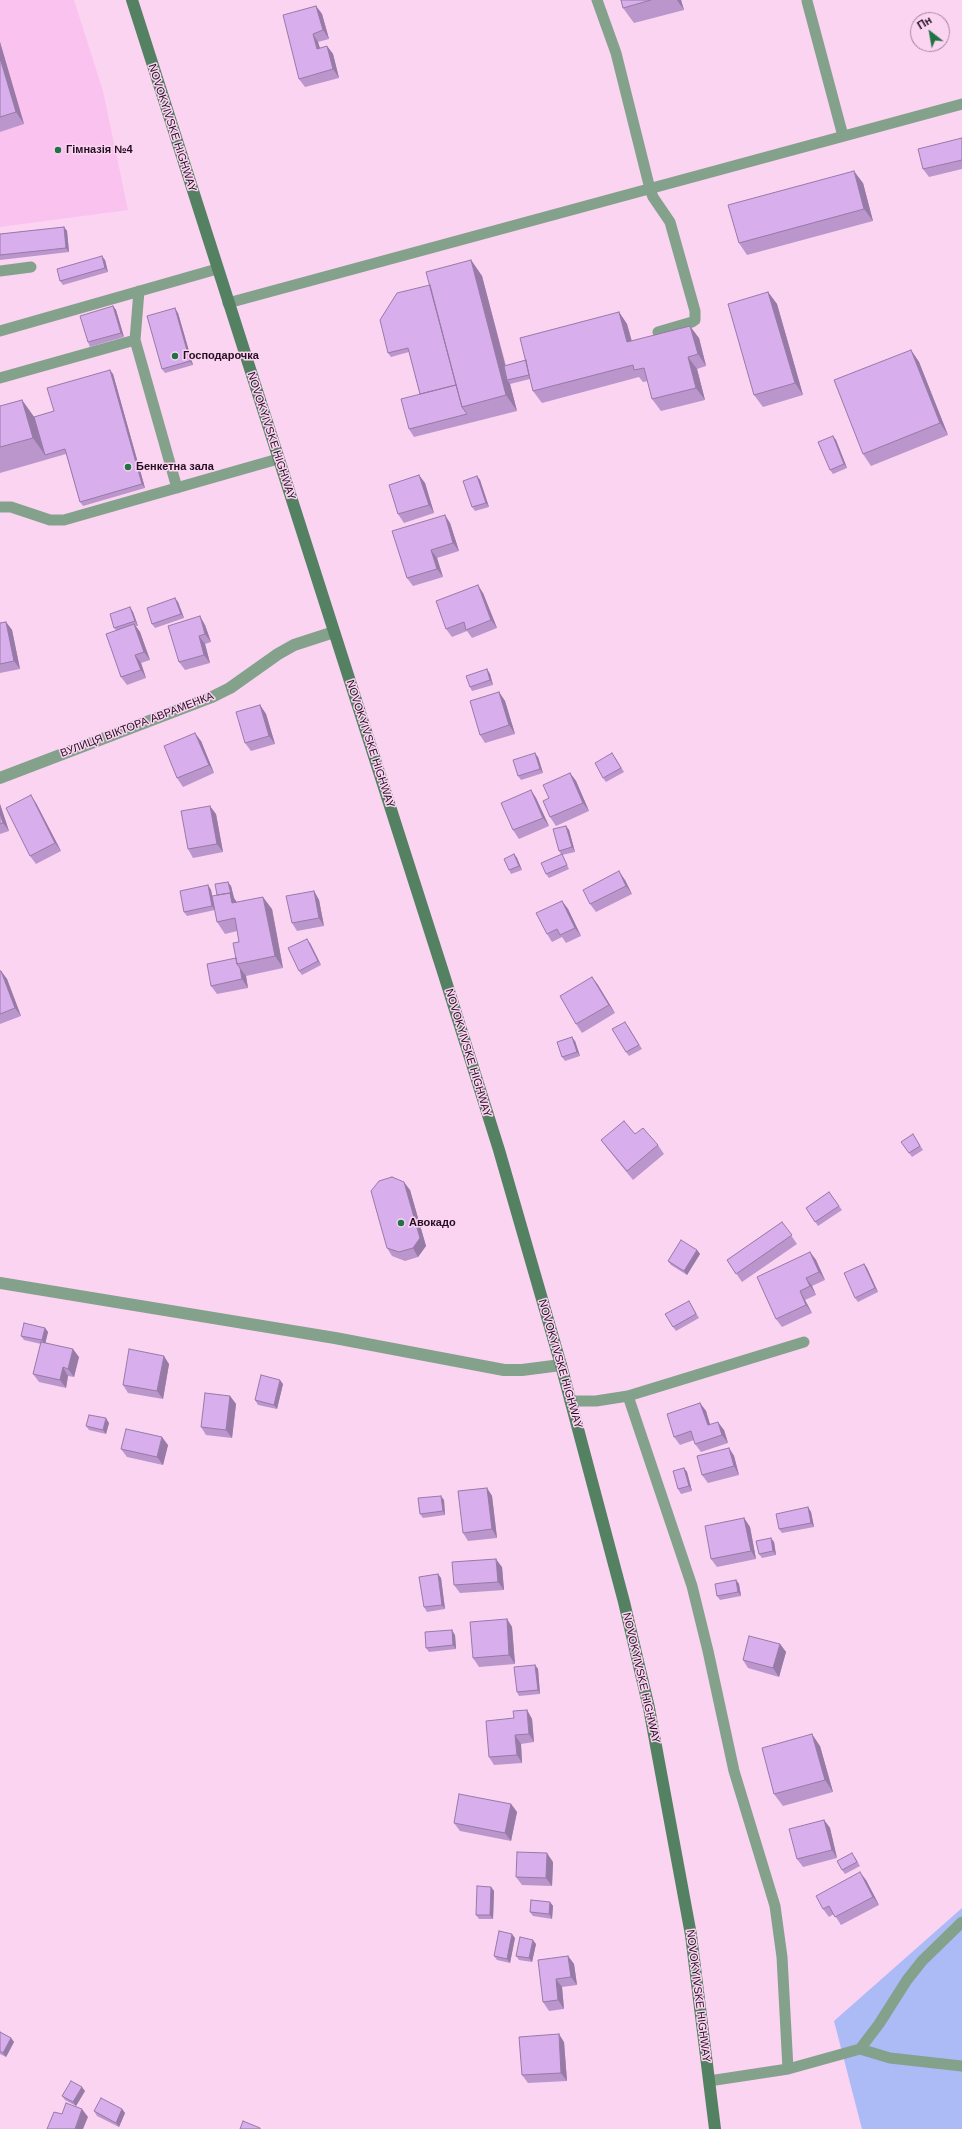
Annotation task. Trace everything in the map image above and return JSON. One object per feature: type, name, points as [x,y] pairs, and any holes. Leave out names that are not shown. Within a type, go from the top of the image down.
[{"type":"main road","name":"NOVOKYIVSKE HIGHWAY","points":[[132,0],[499,1150],[561,1365],[624,1602],[649,1708],[686,1905],[714,2129]]},
{"type":"street","name":"ВУЛИЦЯ ВІКТОРА АВРАМЕНКА","points":[[0,778],[212,697],[230,688],[289,648],[334,632]]},
{"type":"street","points":[[0,1283],[328,1336],[504,1370],[536,1369],[561,1365]]},
{"type":"lane","points":[[597,0],[616,53],[650,189],[672,228],[695,316],[695,320],[687,325],[658,332]]},
{"type":"lane","points":[[807,1],[843,136]]},
{"type":"lane","points":[[228,303],[962,104]]},
{"type":"lane","points":[[0,271],[31,267]]},
{"type":"lane","points":[[0,331],[217,269]]},
{"type":"lane","points":[[139,291],[135,340],[177,488]]},
{"type":"lane","points":[[0,378],[135,340]]},
{"type":"lane","points":[[0,507],[11,507],[50,520],[64,520],[278,459]]},
{"type":"lane","points":[[570,1401],[596,1401],[628,1396],[804,1342]]},
{"type":"lane","points":[[628,1396],[692,1586],[708,1651],[734,1771],[775,1906],[782,1956],[788,2069]]},
{"type":"lane","points":[[860,2049],[879,2024],[907,1980],[937,1945],[962,1922]]},
{"type":"lane","points":[[709,2081],[788,2069],[860,2049],[890,2058],[962,2066]]},
{"type":"shaded area","name":"Гімназія №4","points":[[0,0],[74,0],[103,91],[128,210],[0,227]]},
{"type":"shaded area","points":[[962,1908],[962,2129],[862,2129],[834,2021]]},
{"type":"building","points":[[621,0],[651,0],[623,8]]},
{"type":"building","points":[[316,6],[323,30],[313,34],[317,49],[327,46],[333,69],[299,79],[283,15]]},
{"type":"building","points":[[0,58],[16,112],[0,117]]},
{"type":"building","points":[[962,138],[962,160],[923,169],[918,149]]},
{"type":"building","points":[[854,171],[864,209],[739,243],[728,205]]},
{"type":"building","points":[[64,227],[66,248],[0,255],[0,234]]},
{"type":"building","points":[[102,256],[105,268],[60,281],[57,269]]},
{"type":"building","points":[[471,260],[506,395],[462,407],[426,272]]},
{"type":"building","points":[[430,285],[456,385],[420,394],[408,348],[388,353],[380,320],[397,293]]},
{"type":"building","points":[[768,292],[795,383],[754,395],[728,304]]},
{"type":"building","points":[[113,306],[121,333],[88,342],[80,316]]},
{"type":"building","points":[[175,308],[190,361],[162,369],[147,316]]},
{"type":"building","points":[[619,312],[627,342],[690,326],[698,354],[688,357],[696,388],[652,399],[644,368],[634,370],[633,365],[533,391],[520,338]]},
{"type":"building","points":[[911,350],[940,423],[863,454],[834,380]]},
{"type":"building","points":[[526,360],[529,375],[507,380],[504,366]]},
{"type":"building","points":[[110,370],[142,484],[80,502],[65,449],[45,455],[34,417],[54,411],[47,388]]},
{"type":"building","points":[[456,385],[462,407],[467,414],[409,429],[401,399]]},
{"type":"building","points":[[22,400],[33,438],[0,447],[0,406]]},
{"type":"building","points":[[833,436],[844,464],[830,470],[818,442]]},
{"type":"building","points":[[419,475],[429,505],[398,514],[389,485]]},
{"type":"building","points":[[477,476],[486,503],[472,507],[463,481]]},
{"type":"building","points":[[445,515],[453,543],[431,550],[437,569],[407,578],[392,531]]},
{"type":"building","points":[[478,585],[491,620],[466,630],[464,622],[446,629],[436,601]]},
{"type":"building","points":[[175,598],[181,614],[152,624],[147,608]]},
{"type":"building","points":[[130,607],[135,621],[114,628],[110,614]]},
{"type":"building","points":[[200,616],[205,634],[199,636],[204,655],[179,662],[168,626]]},
{"type":"building","points":[[6,622],[14,661],[0,664],[0,623]]},
{"type":"building","points":[[134,624],[144,652],[135,655],[141,670],[121,677],[106,634]]},
{"type":"building","points":[[487,669],[490,680],[470,687],[466,676]]},
{"type":"building","points":[[499,692],[509,725],[480,735],[470,701]]},
{"type":"building","points":[[260,705],[269,736],[245,743],[236,712]]},
{"type":"building","points":[[195,733],[209,765],[177,778],[164,746]]},
{"type":"building","points":[[535,753],[540,769],[518,776],[513,760]]},
{"type":"building","points":[[612,753],[621,768],[603,778],[595,763]]},
{"type":"building","points":[[570,773],[583,803],[550,817],[543,801],[549,798],[543,785]]},
{"type":"building","points":[[531,790],[543,818],[513,830],[501,803]]},
{"type":"building","points":[[31,795],[55,843],[30,856],[6,808]]},
{"type":"building","points":[[210,806],[217,844],[188,849],[181,811]]},
{"type":"building","points":[[0,813],[3,823],[0,824]]},
{"type":"building","points":[[566,826],[572,847],[559,851],[553,829]]},
{"type":"building","points":[[514,854],[519,866],[509,870],[504,859]]},
{"type":"building","points":[[562,854],[567,865],[546,874],[541,863]]},
{"type":"building","points":[[619,871],[626,886],[590,904],[583,890]]},
{"type":"building","points":[[228,882],[231,894],[217,895],[215,884]]},
{"type":"building","points":[[208,885],[212,906],[184,912],[180,891]]},
{"type":"building","points":[[314,891],[319,918],[292,923],[286,896]]},
{"type":"building","points":[[230,893],[232,903],[263,897],[275,956],[237,964],[233,943],[239,942],[235,918],[217,922],[212,896]]},
{"type":"building","points":[[562,901],[575,928],[560,935],[557,929],[547,934],[536,913]]},
{"type":"building","points":[[307,939],[318,961],[299,971],[288,948]]},
{"type":"building","points":[[236,958],[242,979],[211,986],[207,964]]},
{"type":"building","points":[[0,971],[15,1008],[0,1014]]},
{"type":"building","points":[[592,977],[609,1005],[576,1024],[560,996]]},
{"type":"building","points":[[625,1022],[639,1045],[626,1052],[612,1029]]},
{"type":"building","points":[[572,1037],[577,1052],[562,1057],[557,1042]]},
{"type":"building","points":[[624,1121],[635,1134],[643,1128],[658,1145],[627,1171],[601,1140]]},
{"type":"building","points":[[913,1134],[920,1146],[909,1153],[901,1142]]},
{"type":"building","points":[[392,1177],[404,1182],[420,1238],[413,1248],[399,1252],[387,1248],[371,1191],[379,1181]]},
{"type":"building","points":[[829,1192],[839,1206],[815,1222],[806,1208]]},
{"type":"building","points":[[782,1222],[792,1235],[736,1274],[727,1260]]},
{"type":"building","points":[[681,1240],[697,1250],[684,1271],[668,1261]]},
{"type":"building","points":[[810,1252],[819,1272],[806,1278],[810,1286],[800,1291],[806,1305],[776,1319],[757,1277]]},
{"type":"building","points":[[864,1264],[875,1288],[855,1298],[844,1273]]},
{"type":"building","points":[[689,1301],[696,1314],[673,1327],[665,1314]]},
{"type":"building","points":[[24,1323],[45,1328],[42,1340],[21,1336]]},
{"type":"building","points":[[41,1342],[73,1349],[68,1369],[63,1367],[60,1380],[33,1374]]},
{"type":"building","points":[[129,1349],[164,1356],[157,1391],[123,1385]]},
{"type":"building","points":[[261,1375],[280,1380],[274,1405],[255,1400]]},
{"type":"building","points":[[205,1393],[230,1396],[226,1430],[201,1427]]},
{"type":"building","points":[[700,1403],[708,1425],[718,1422],[722,1435],[695,1444],[691,1431],[674,1437],[667,1414]]},
{"type":"building","points":[[89,1415],[106,1418],[103,1430],[86,1426]]},
{"type":"building","points":[[126,1429],[162,1437],[157,1457],[121,1449]]},
{"type":"building","points":[[729,1448],[734,1466],[702,1475],[697,1456]]},
{"type":"building","points":[[684,1468],[689,1486],[678,1489],[673,1471]]},
{"type":"building","points":[[487,1488],[492,1529],[463,1533],[458,1491]]},
{"type":"building","points":[[441,1496],[443,1511],[420,1514],[418,1498]]},
{"type":"building","points":[[808,1507],[811,1523],[779,1529],[776,1514]]},
{"type":"building","points":[[744,1518],[751,1551],[711,1559],[705,1526]]},
{"type":"building","points":[[771,1538],[773,1551],[759,1554],[756,1541]]},
{"type":"building","points":[[496,1559],[498,1582],[454,1585],[452,1562]]},
{"type":"building","points":[[438,1574],[442,1605],[424,1607],[419,1577]]},
{"type":"building","points":[[736,1580],[738,1592],[717,1596],[715,1584]]},
{"type":"building","points":[[507,1619],[509,1655],[473,1658],[470,1622]]},
{"type":"building","points":[[452,1630],[453,1645],[426,1648],[425,1632]]},
{"type":"building","points":[[749,1636],[780,1644],[773,1668],[743,1660]]},
{"type":"building","points":[[535,1665],[538,1690],[517,1692],[514,1667]]},
{"type":"building","points":[[527,1710],[529,1734],[515,1735],[517,1755],[489,1757],[486,1721],[514,1718],[513,1711]]},
{"type":"building","points":[[812,1734],[825,1780],[774,1794],[762,1748]]},
{"type":"building","points":[[459,1794],[511,1804],[505,1833],[454,1823]]},
{"type":"building","points":[[824,1820],[832,1850],[797,1859],[789,1829]]},
{"type":"building","points":[[517,1852],[547,1853],[546,1878],[516,1877]]},
{"type":"building","points":[[852,1853],[857,1862],[842,1870],[837,1861]]},
{"type":"building","points":[[860,1872],[873,1897],[835,1917],[829,1906],[823,1909],[816,1896]]},
{"type":"building","points":[[477,1886],[491,1887],[490,1915],[476,1915]]},
{"type":"building","points":[[531,1900],[550,1902],[549,1914],[530,1912]]},
{"type":"building","points":[[499,1931],[512,1934],[507,1959],[494,1956]]},
{"type":"building","points":[[520,1937],[533,1940],[529,1958],[516,1956]]},
{"type":"building","points":[[568,1956],[571,1977],[556,1979],[558,2000],[543,2002],[538,1960]]},
{"type":"building","points":[[0,2032],[11,2038],[3,2053],[0,2051]]},
{"type":"building","points":[[559,2034],[561,2073],[522,2075],[519,2037]]},
{"type":"building","points":[[71,2081],[82,2087],[73,2102],[62,2096]]},
{"type":"building","points":[[101,2098],[122,2109],[116,2123],[94,2111]]},
{"type":"building","points":[[66,2103],[82,2109],[75,2129],[47,2129],[54,2112],[62,2114]]},
{"type":"building","points":[[243,2121],[260,2128],[260,2129],[240,2129]]},
{"type":"place","name":"Гімназія №4","points":[[58,150]]},
{"type":"place","name":"Господарочка","points":[[175,356]]},
{"type":"place","name":"Бенкетна зала","points":[[128,467]]},
{"type":"place","name":"Авокадо","points":[[401,1223]]}]
